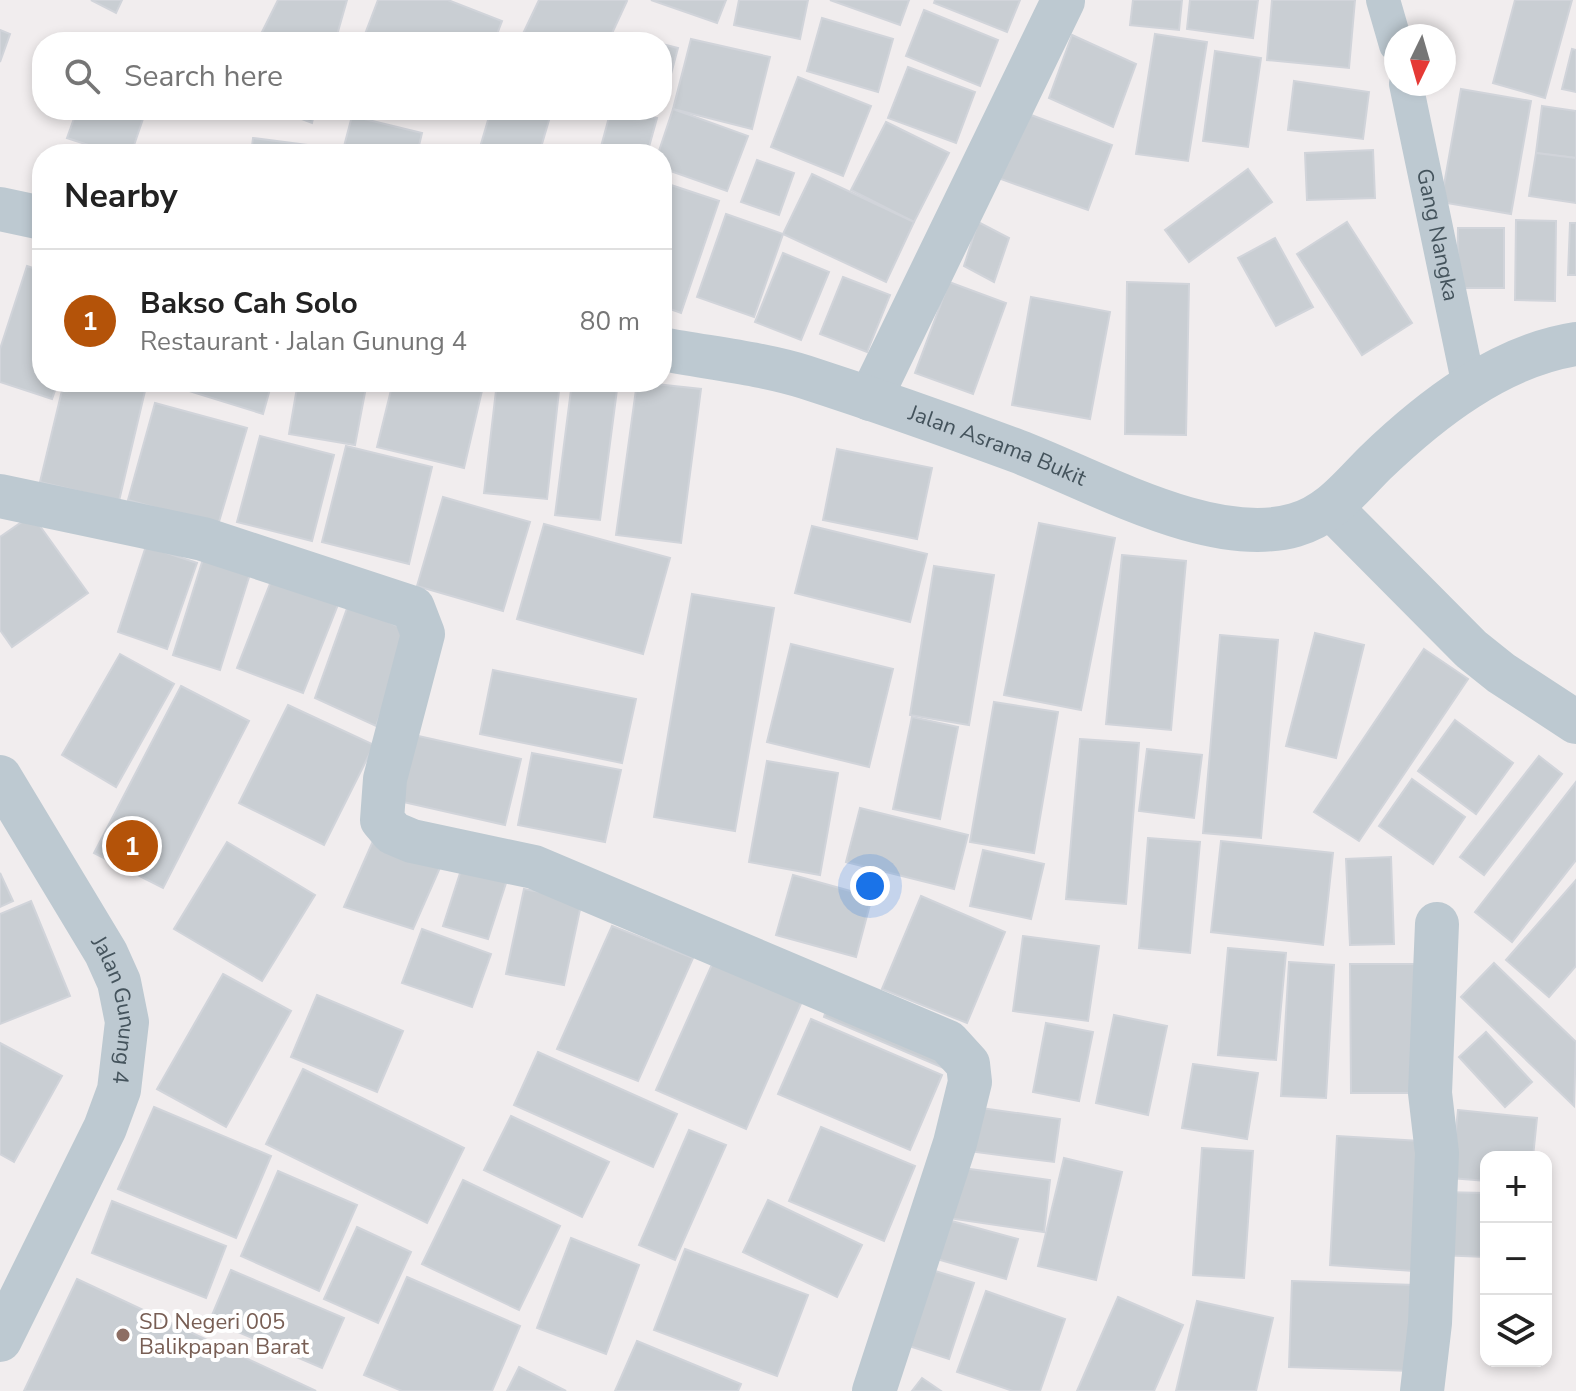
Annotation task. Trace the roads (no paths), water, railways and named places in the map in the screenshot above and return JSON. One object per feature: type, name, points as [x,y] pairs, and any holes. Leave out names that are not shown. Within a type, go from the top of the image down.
[{"type":"street","points":[[870,399],[1063,1]]},
{"type":"street","points":[[0,209],[32,216]]},
{"type":"street","name":"Jalan Asrama Bukit","points":[[672,351],[801,376],[1018,452],[1174,513],[1216,525],[1266,529],[1295,525],[1331,508],[1377,461],[1469,386],[1513,364],[1576,344]]},
{"type":"street","points":[[0,496],[203,539],[413,608],[423,634],[385,779],[382,820],[393,833],[412,841],[534,867],[948,1042],[962,1053],[968,1064],[970,1082],[955,1143],[874,1391]]},
{"type":"street","points":[[1331,508],[1471,649],[1501,673],[1576,722]]},
{"type":"street","name":"Jalan Gunung 4","points":[[0,777],[106,953],[119,982],[127,1022],[119,1090],[105,1128],[0,1340]]},
{"type":"street","points":[[1422,1391],[1430,1323],[1437,1153],[1430,1093],[1437,924]]},
{"type":"lane","points":[[1383,0],[1390,24]]},
{"type":"lane","name":"Gang Nangka","points":[[1409,96],[1469,386]]},
{"type":"place","name":"Bakso Cah Solo","points":[[132,846]]},
{"type":"place","name":"SD Negeri 005 Balikpapan Barat","points":[[123,1335]]}]
